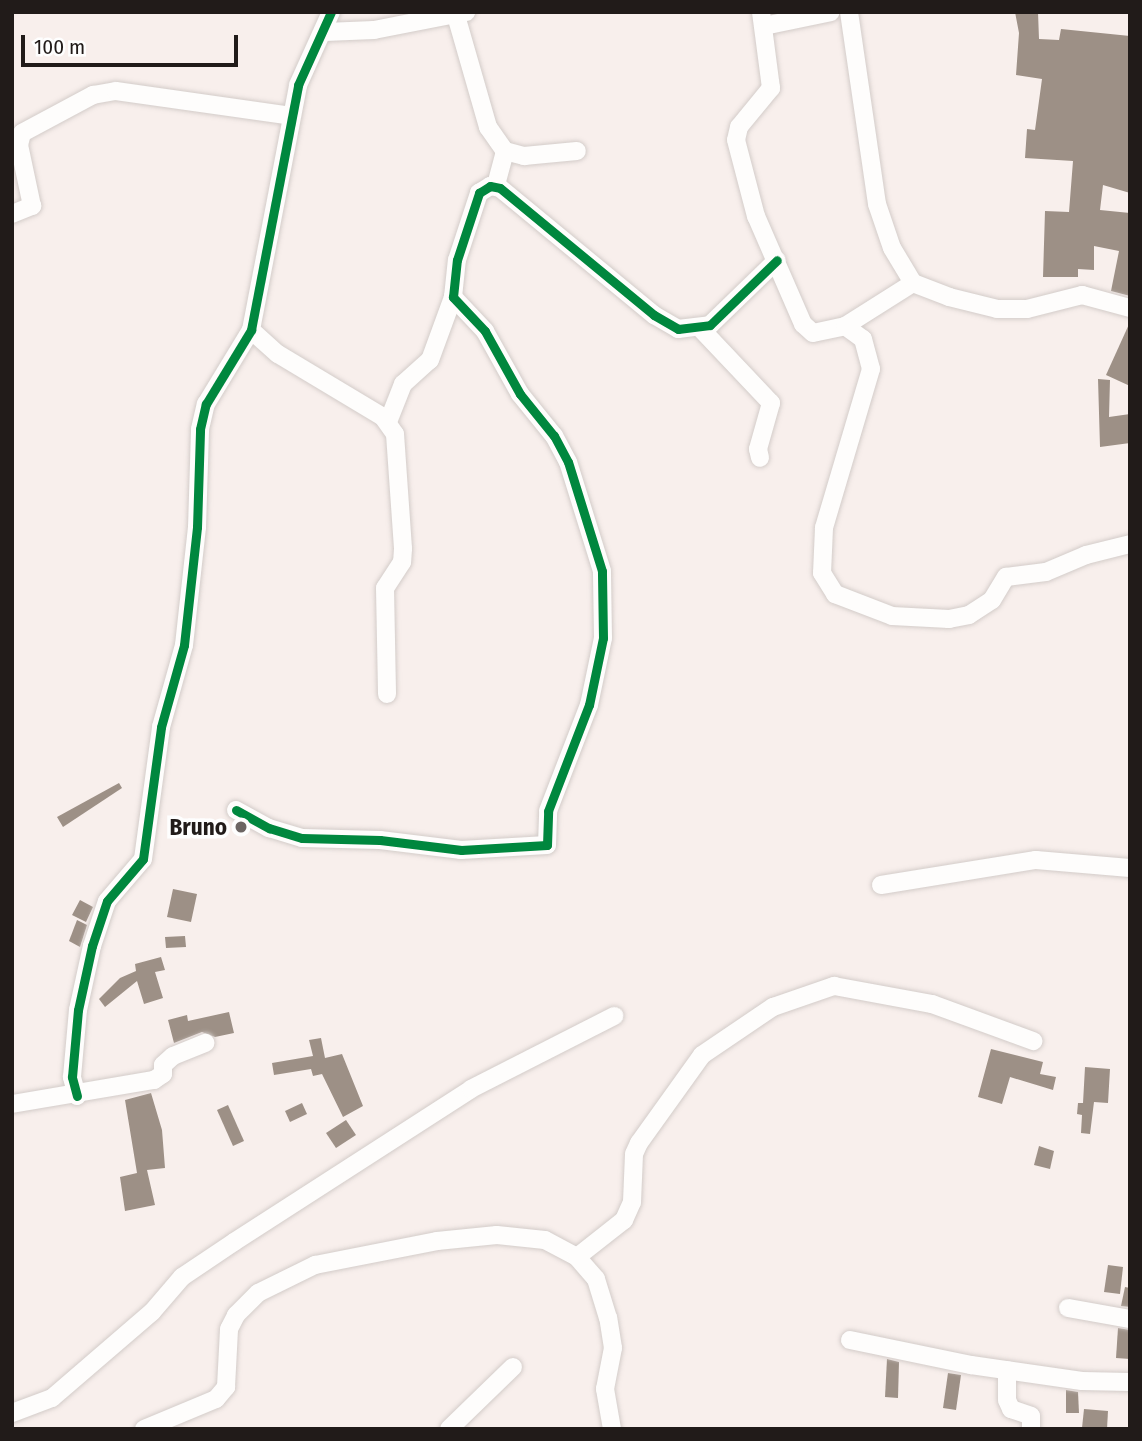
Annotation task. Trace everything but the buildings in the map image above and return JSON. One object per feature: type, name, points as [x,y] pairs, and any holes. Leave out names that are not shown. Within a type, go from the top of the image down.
[{"type":"street","points":[[77,1096],[72,1077],[86,970],[107,901],[143,859],[161,727],[184,645],[197,527],[200,429],[206,404],[251,330],[291,116],[304,65],[326,32],[331,12]]},
{"type":"street","points":[[831,12],[762,19],[771,88],[736,135],[756,216],[808,330],[813,333],[845,326],[913,283]]},
{"type":"street","points":[[849,12],[877,204],[892,248],[913,283],[949,298],[997,309],[1027,309],[1082,295],[1130,308]]},
{"type":"street","points":[[326,32],[374,30],[459,13],[488,127],[505,151],[524,156],[577,151]]},
{"type":"street","points":[[12,214],[32,206],[19,145],[22,133],[93,95],[116,92],[291,116]]},
{"type":"street","points":[[388,422],[402,384],[430,360],[453,297],[457,260],[479,193],[496,185],[505,151]]},
{"type":"street","points":[[496,185],[654,315],[678,329],[701,330],[771,403],[758,449],[760,458]]},
{"type":"street","points":[[701,330],[777,260]]},
{"type":"street","points":[[236,810],[269,828],[302,838],[380,840],[461,850],[547,845],[548,811],[589,705],[603,638],[603,571],[568,461],[554,436],[520,394],[485,331],[453,297]]},
{"type":"street","points":[[845,326],[863,339],[871,369],[824,528],[822,573],[835,594],[892,616],[950,620],[969,615],[992,600],[1006,577],[1046,572],[1086,555],[1130,544]]},
{"type":"street","points":[[251,330],[278,354],[388,422],[395,434],[403,549],[402,562],[385,588],[387,694]]},
{"type":"street","points":[[881,885],[1036,860],[1130,869]]},
{"type":"street","points":[[577,1257],[624,1220],[632,1202],[634,1154],[639,1143],[702,1055],[773,1007],[834,986],[914,999],[1033,1041]]},
{"type":"street","points":[[12,1413],[52,1398],[152,1312],[182,1277],[234,1242],[471,1089],[614,1016]]},
{"type":"street","points":[[12,1104],[77,1096],[160,1077],[163,1065],[173,1056],[206,1043]]},
{"type":"street","points":[[144,1429],[216,1399],[226,1387],[229,1329],[236,1315],[266,1288],[315,1265],[437,1241],[497,1235],[545,1240],[577,1257],[596,1279],[608,1318],[612,1348],[605,1390],[612,1429]]},
{"type":"street","points":[[1068,1308],[1130,1319]]},
{"type":"street","points":[[850,1340],[1007,1370],[1130,1382]]},
{"type":"street","points":[[449,1429],[513,1367]]},
{"type":"street","points":[[1007,1370],[1007,1400],[1011,1409],[1031,1416],[1031,1429]]},
{"type":"cycle path","points":[[77,1096],[72,1077],[78,1010],[92,946],[107,901],[143,859],[161,727],[184,645],[197,527],[200,429],[206,404],[251,330],[298,85],[331,12]]},
{"type":"cycle path","points":[[236,810],[269,828],[302,838],[380,840],[461,850],[547,845],[548,811],[589,705],[603,638],[602,571],[568,462],[554,436],[520,394],[485,331],[453,297],[457,260],[479,193],[490,186],[500,188],[654,315],[678,329],[710,325],[777,260]]},
{"type":"place","name":"Bruno","points":[[241,827]]}]
